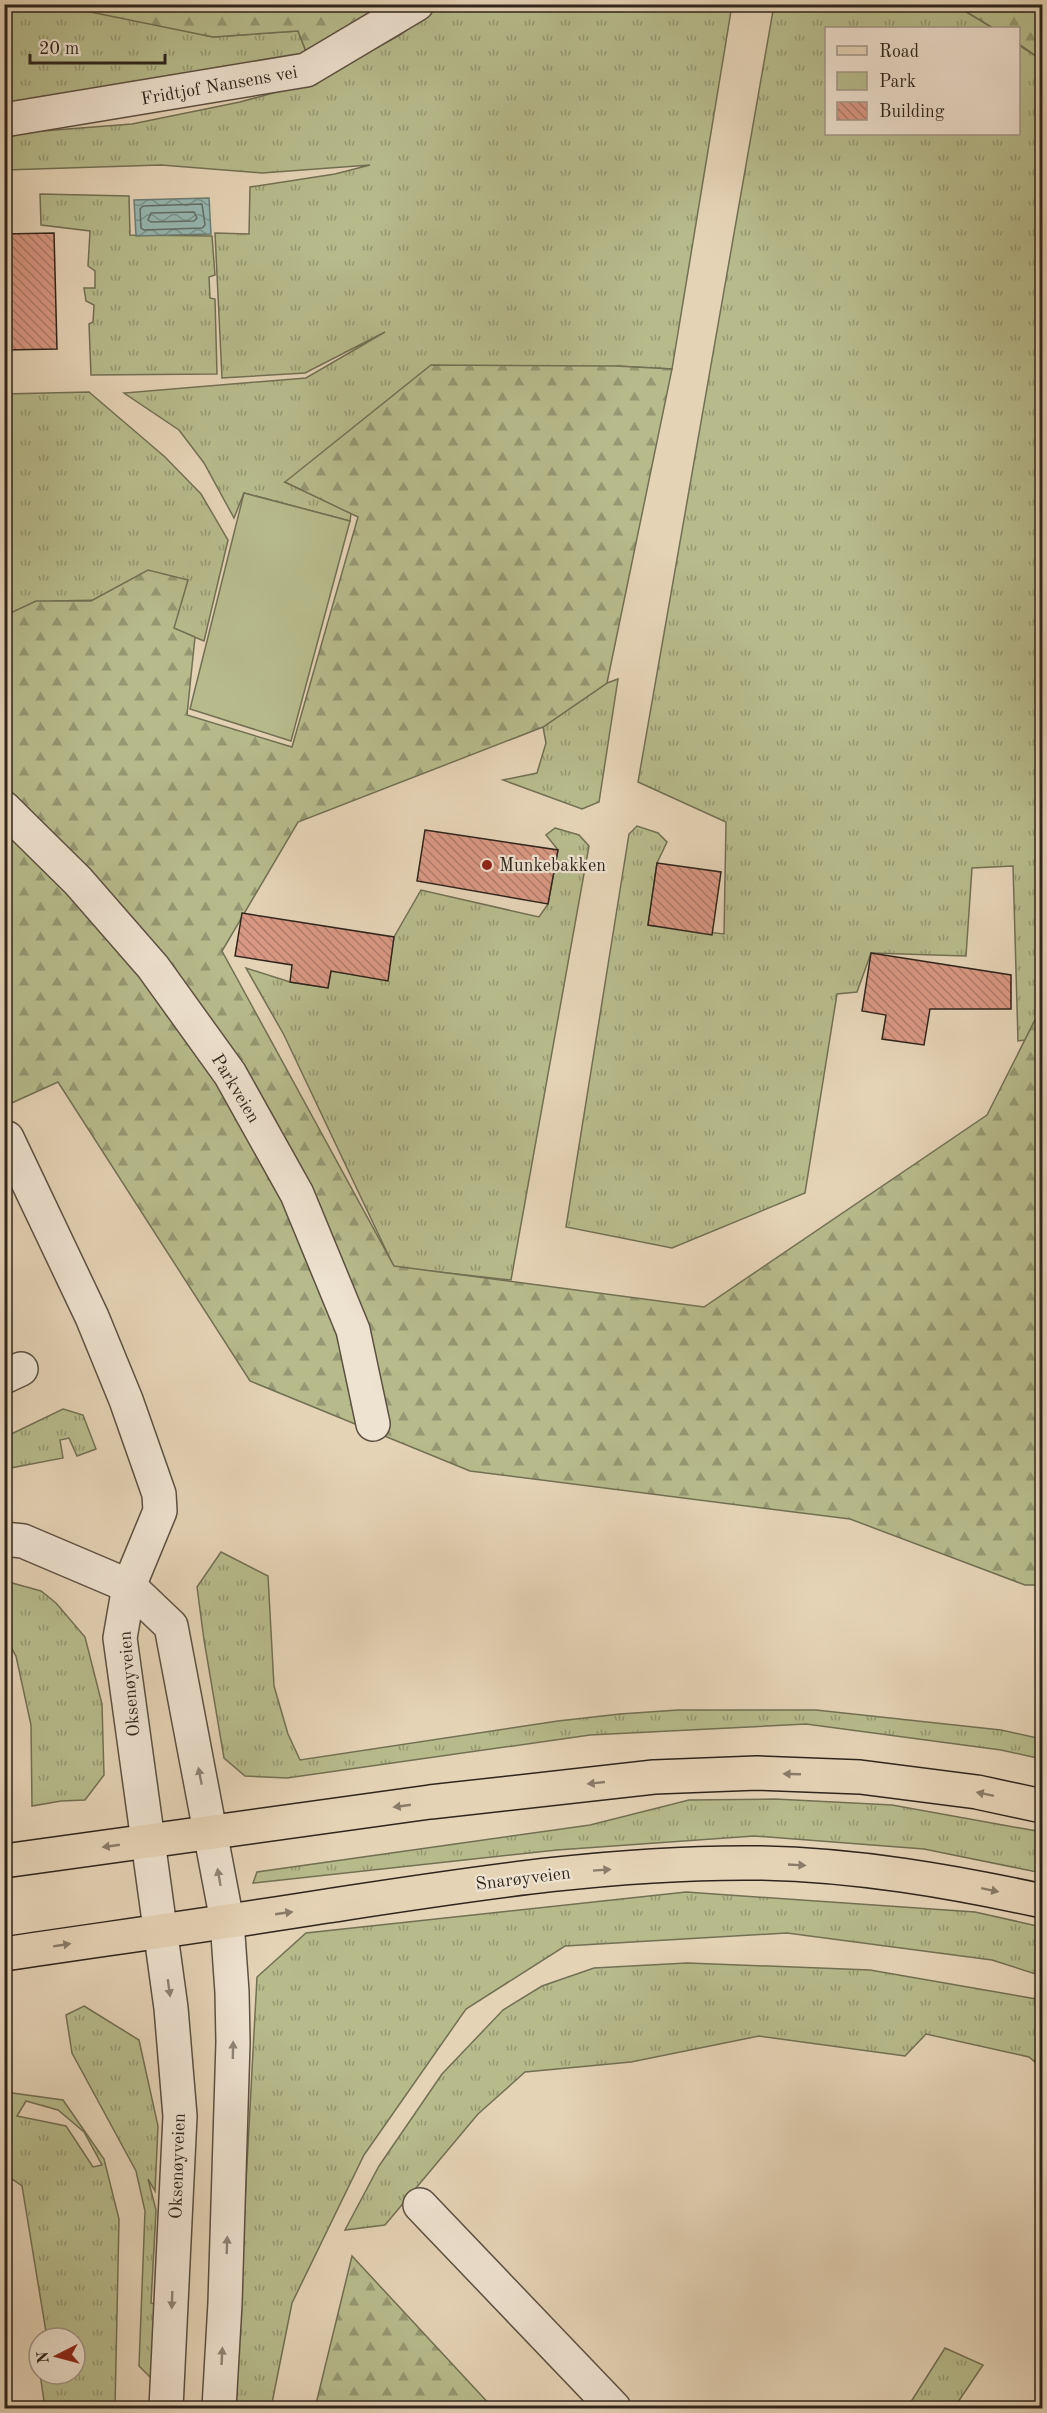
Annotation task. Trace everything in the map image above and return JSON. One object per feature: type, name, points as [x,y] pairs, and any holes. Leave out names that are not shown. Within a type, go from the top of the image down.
[{"type":"main road","points":[[4,1862],[430,1802],[654,1777],[757,1773],[860,1777],[977,1792],[1042,1806]]},
{"type":"main road","name":"Snarøyveien","points":[[4,1954],[546,1874],[668,1865],[761,1863],[854,1868],[956,1882],[1042,1901]]},
{"type":"street","name":"Fridtjof Nansens vei","points":[[4,120],[306,70],[417,4]]},
{"type":"street","name":"Parkveien","points":[[4,808],[78,881],[153,967],[230,1074],[297,1194],[353,1330],[373,1424]]},
{"type":"street","name":"Oksenøyveien","points":[[8,1138],[96,1326],[126,1400],[159,1494],[160,1511],[129,1586],[120,1638],[171,2008],[180,2116],[166,2409]]},
{"type":"street","points":[[4,1539],[22,1541],[129,1586],[171,1626],[226,1921],[232,1992],[233,2042],[225,2303],[219,2409]]},
{"type":"street","points":[[420,2205],[614,2409]]},
{"type":"green space","points":[[373,4],[379,18],[307,54],[298,31],[213,37],[56,5]]},
{"type":"green space","points":[[4,5],[68,5],[213,37],[298,31],[307,54],[5,105]]},
{"type":"green space","points":[[440,5],[732,5],[672,369],[616,366],[285,482],[351,513],[350,521],[244,493],[234,518],[204,463],[179,430],[124,393],[306,378],[385,332],[305,373],[222,378],[215,233],[249,234],[250,187],[335,174],[370,165],[262,173],[161,165],[5,170],[4,134],[132,124],[240,102],[313,82],[400,35]]},
{"type":"green space","points":[[774,5],[955,5],[991,27],[825,27],[825,135],[1020,135],[1020,46],[1042,60],[1042,1006],[1025,1040],[1018,1041],[1013,866],[972,868],[966,956],[871,953],[857,992],[837,994],[805,1193],[672,1248],[566,1227],[629,834],[637,826],[658,833],[667,842],[657,863],[648,925],[724,934],[726,822],[638,782]]},
{"type":"green space","points":[[955,5],[1042,5],[1042,60],[1020,45],[1020,27],[991,27]]},
{"type":"green space","points":[[40,194],[129,196],[130,235],[212,236],[215,275],[209,277],[210,298],[215,299],[217,374],[91,375],[89,324],[93,322],[94,305],[86,301],[84,288],[95,288],[95,271],[88,266],[90,231],[41,225]]},
{"type":"green space","points":[[431,365],[616,366],[672,369],[607,683],[543,727],[298,822],[222,951],[394,1266],[704,1307],[987,1115],[1042,1006],[1042,1585],[1025,1585],[850,1519],[470,1471],[250,1381],[58,1082],[5,1106],[4,616],[36,601],[91,601],[148,570],[188,580],[174,628],[195,637],[187,715],[292,747],[358,517],[285,482]]},
{"type":"green space","points":[[89,392],[165,457],[201,494],[228,540],[204,641],[104,600],[54,601],[5,617],[4,394]]},
{"type":"green space","points":[[244,493],[350,521],[291,741],[190,709]]},
{"type":"green space","points":[[618,679],[599,802],[582,809],[503,780],[537,773],[546,743],[543,727],[607,683]]},
{"type":"green space","points":[[555,828],[579,835],[589,846],[511,1280],[394,1267],[284,1035],[246,968],[290,982],[328,988],[331,971],[387,980],[394,937],[421,890],[539,917],[548,904],[558,850],[546,835]]},
{"type":"green space","points":[[63,1409],[83,1415],[96,1449],[77,1456],[69,1438],[60,1440],[63,1458],[5,1469],[5,1437]]},
{"type":"green space","points":[[221,1552],[268,1576],[274,1686],[288,1734],[300,1760],[558,1721],[678,1710],[816,1710],[1001,1730],[1042,1739],[1042,1759],[1001,1750],[806,1724],[590,1735],[287,1778],[245,1776],[224,1758],[197,1587]]},
{"type":"green space","points":[[5,1581],[41,1591],[56,1603],[85,1637],[102,1704],[104,1775],[85,1800],[32,1806],[31,1725],[16,1656],[5,1637]]},
{"type":"green space","points":[[775,1799],[892,1805],[1042,1832],[1042,1873],[924,1849],[754,1836],[557,1850],[253,1883],[257,1872],[590,1825],[689,1800]]},
{"type":"green space","points":[[686,1892],[975,1912],[1042,1927],[1042,1976],[992,1960],[787,1933],[565,1946],[466,2009],[364,2155],[292,2303],[271,2408],[234,2408],[257,1977],[306,1933]]},
{"type":"green space","points":[[687,1963],[870,1970],[1042,2000],[1042,2068],[1029,2057],[926,2034],[905,2056],[759,2036],[631,2062],[525,2072],[478,2114],[385,2225],[345,2230],[379,2166],[442,2074],[503,2010],[542,1986],[594,1968]]},
{"type":"green space","points":[[84,2006],[139,2040],[158,2126],[155,2191],[148,2179],[156,2210],[151,2303],[157,2305],[155,2382],[139,2366],[145,2211],[136,2171],[72,2053],[66,2015]]},
{"type":"green space","points":[[5,2092],[63,2100],[104,2159],[119,2219],[115,2408],[45,2408],[42,2386],[87,2386],[87,2326],[45,2326],[22,2186],[5,2174]],"holes":[[[26,2101],[58,2110],[84,2132],[102,2165],[93,2167],[66,2126],[17,2116]]]},
{"type":"green space","points":[[352,2256],[493,2408],[315,2408]]},
{"type":"green space","points":[[945,2348],[983,2365],[954,2408],[907,2408]]},
{"type":"water","points":[[209,198],[211,234],[136,236],[134,200]]},
{"type":"building","points":[[54,233],[57,349],[4,350],[4,234]]},
{"type":"building","name":"Munkebakken","points":[[425,830],[558,850],[548,904],[417,881]]},
{"type":"building","name":"Munkebakken","points":[[657,863],[721,872],[712,935],[648,925]]},
{"type":"building","points":[[242,913],[394,937],[388,981],[331,971],[328,988],[290,982],[292,965],[235,956]]},
{"type":"building","points":[[871,953],[1011,975],[1011,1009],[930,1009],[924,1045],[882,1039],[886,1015],[862,1011]]},
{"type":"place","name":"Munkebakken","points":[[487,865]]}]
